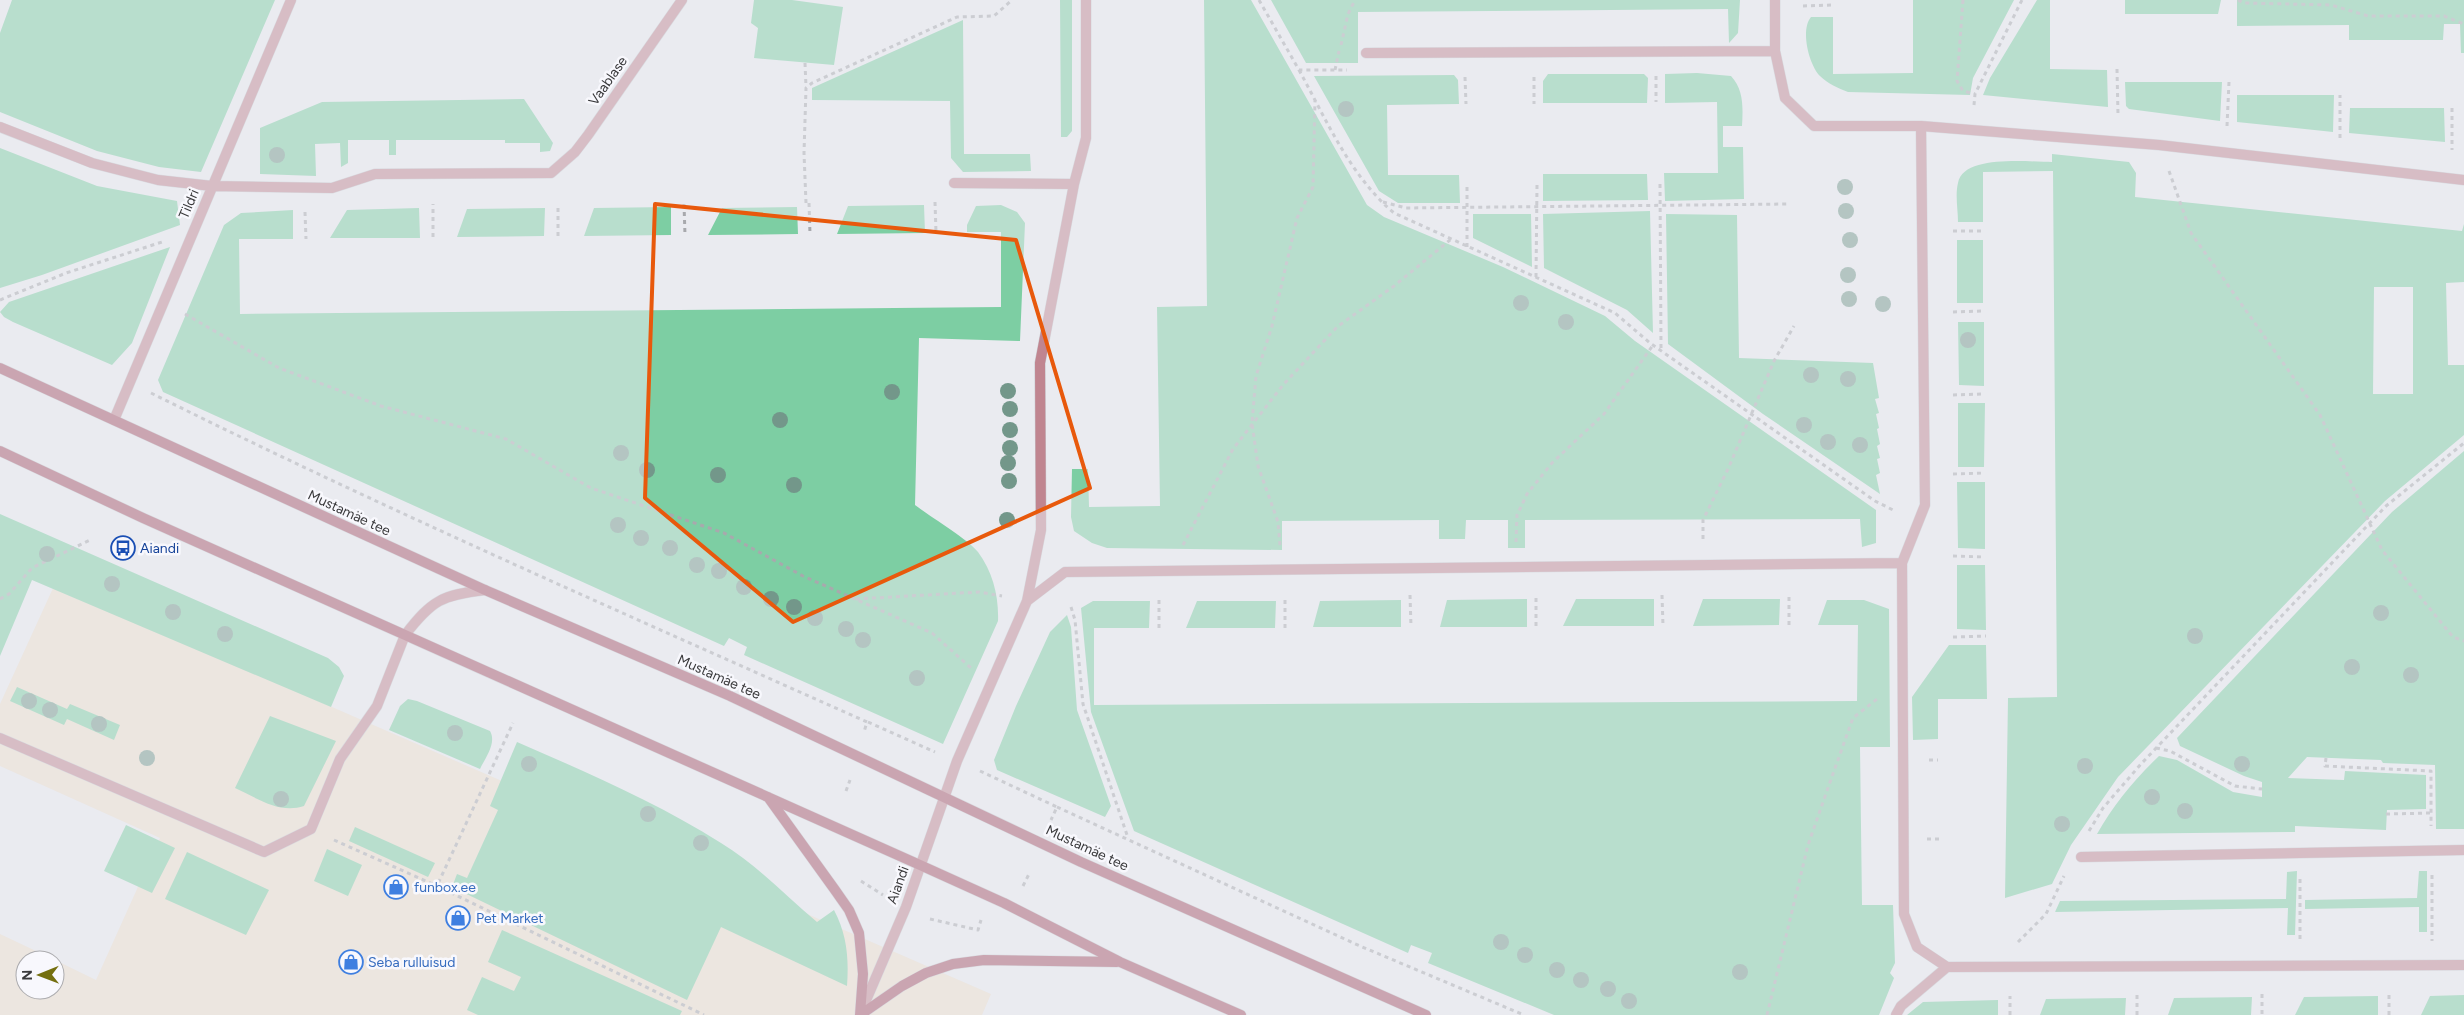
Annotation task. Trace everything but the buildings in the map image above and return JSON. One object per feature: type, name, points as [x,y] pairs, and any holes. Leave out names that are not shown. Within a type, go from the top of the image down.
[{"type":"main road","name":"Mustamäe tee","points":[[0,368],[485,590],[730,696],[945,796],[1081,862],[1410,1012],[1426,1015]]},
{"type":"main road","points":[[0,451],[152,522],[1004,903],[1120,962],[1241,1015]]},
{"type":"main road","points":[[767,796],[849,910],[859,933],[863,974],[860,1015]]},
{"type":"main road","points":[[860,1015],[902,986],[926,974],[953,964],[984,960],[1120,962]]},
{"type":"street","name":"Tildri","points":[[114,420],[291,0]]},
{"type":"street","name":"Vaablase","points":[[212,186],[332,188],[375,174],[551,173],[575,152],[682,0]]},
{"type":"street","name":"Aiandi","points":[[860,1015],[906,907],[958,762],[1027,602],[1041,530],[1040,363],[1074,184],[1086,138],[1086,0]]},
{"type":"street","points":[[1775,0],[1775,51],[1785,98],[1814,126],[1921,126],[2159,145],[2464,180]]},
{"type":"street","points":[[1366,53],[1775,51]]},
{"type":"street","points":[[1921,126],[1925,505],[1902,563],[1904,914],[1917,947],[1947,967],[2464,965]]},
{"type":"street","points":[[0,127],[92,163],[158,180],[212,186]]},
{"type":"street","points":[[954,183],[1074,184]]},
{"type":"street","points":[[1027,602],[1065,572],[1902,563]]},
{"type":"street","points":[[0,738],[264,852],[311,829],[340,759],[377,706],[405,635],[422,613],[442,598],[462,592],[485,590]]},
{"type":"street","points":[[2081,857],[2464,850]]},
{"type":"street","points":[[1896,1015],[1901,1006],[1947,967]]},
{"type":"path","points":[[806,88],[812,83],[957,17],[994,16],[1012,0]]},
{"type":"path","points":[[1259,0],[1357,173],[1380,201],[1394,213],[1450,240],[1615,313],[1661,351],[1875,501],[1918,522]]},
{"type":"path","points":[[1335,70],[1348,14],[1356,0]]},
{"type":"path","points":[[1963,0],[1957,81],[1963,91],[1975,94]]},
{"type":"path","points":[[1972,130],[1975,94],[2022,0]]},
{"type":"path","points":[[2238,0],[2244,3],[2331,5],[2368,16],[2444,16],[2464,24]]},
{"type":"path","points":[[1803,6],[1833,5]]},
{"type":"path","points":[[1299,70],[1356,70],[1366,53]]},
{"type":"path","points":[[805,63],[804,153],[810,234]]},
{"type":"path","points":[[2117,69],[2118,115]]},
{"type":"path","points":[[2227,126],[2229,82]]},
{"type":"path","points":[[2340,95],[2340,138]]},
{"type":"path","points":[[1281,570],[1278,522],[1258,466],[1252,424],[1256,376],[1275,317],[1297,218],[1313,187],[1316,100]]},
{"type":"path","points":[[2452,108],[2452,150]]},
{"type":"path","points":[[2159,145],[2191,233],[2320,415],[2382,550],[2453,637],[2464,641]]},
{"type":"path","points":[[1660,184],[1661,351]]},
{"type":"path","points":[[1536,277],[1537,185]]},
{"type":"path","points":[[1467,186],[1467,247]]},
{"type":"path","points":[[1380,201],[1406,208],[1788,204]]},
{"type":"path","points":[[935,202],[936,232]]},
{"type":"path","points":[[433,204],[433,237]]},
{"type":"path","points":[[558,204],[558,236]]},
{"type":"path","points":[[684,204],[685,235]]},
{"type":"path","points":[[305,206],[306,239]]},
{"type":"path","points":[[1953,231],[1983,231]]},
{"type":"path","points":[[0,300],[66,273],[161,242],[191,236]]},
{"type":"path","points":[[1177,571],[1180,550],[1233,449],[1283,385],[1337,327],[1394,286],[1450,240]]},
{"type":"path","points":[[1953,312],[1984,312]]},
{"type":"path","points":[[182,313],[279,368],[381,406],[506,439],[591,488],[724,533],[803,576],[932,633],[991,685]]},
{"type":"path","points":[[1703,565],[1703,520],[1728,468],[1774,361],[1794,326]]},
{"type":"path","points":[[1516,567],[1517,515],[1527,494],[1552,464],[1604,414],[1653,345]]},
{"type":"path","points":[[131,382],[259,446],[933,751]]},
{"type":"path","points":[[1953,395],[1984,394]]},
{"type":"path","points":[[2084,839],[2103,808],[2156,748],[2386,506],[2464,443]]},
{"type":"path","points":[[1953,474],[1984,473]]},
{"type":"path","points":[[0,599],[9,594],[32,568],[90,540]]},
{"type":"path","points":[[1953,556],[1985,557]]},
{"type":"path","points":[[854,599],[979,592],[1027,602]]},
{"type":"path","points":[[1410,595],[1411,627]]},
{"type":"path","points":[[1536,595],[1536,626]]},
{"type":"path","points":[[1662,595],[1663,626]]},
{"type":"path","points":[[1789,595],[1789,625]]},
{"type":"path","points":[[1159,628],[1160,596]]},
{"type":"path","points":[[1285,596],[1285,628]]},
{"type":"path","points":[[1071,606],[1075,620],[1083,704],[1128,838]]},
{"type":"path","points":[[1953,637],[1986,636]]},
{"type":"path","points":[[1767,1015],[1808,845],[1854,718],[1889,690],[1903,684]]},
{"type":"path","points":[[863,734],[867,722]]},
{"type":"path","points":[[435,890],[512,723]]},
{"type":"path","points":[[2156,748],[2170,751],[2235,786],[2262,789]]},
{"type":"path","points":[[986,774],[1360,946],[1524,1015]]},
{"type":"path","points":[[846,791],[851,776]]},
{"type":"path","points":[[1051,821],[1056,807]]},
{"type":"path","points":[[2386,814],[2431,813]]},
{"type":"path","points":[[311,829],[437,886],[704,1015]]},
{"type":"path","points":[[2299,853],[2301,966]]},
{"type":"path","points":[[1980,967],[2011,948],[2046,914],[2066,871]]},
{"type":"path","points":[[1022,889],[1029,874]]},
{"type":"path","points":[[860,880],[883,896]]},
{"type":"path","points":[[930,919],[978,930],[981,919]]},
{"type":"path","points":[[2389,992],[2389,1015]]},
{"type":"path","points":[[2262,994],[2262,1015]]},
{"type":"path","points":[[2137,995],[2137,1015]]},
{"type":"path","points":[[2010,996],[2010,1015]]},
{"type":"highlighted area","points":[[655,204],[1016,240],[1090,488],[793,622],[645,498]]},
{"type":"shaded area","points":[[54,586],[991,994],[982,1015],[0,1015],[0,934],[34,950],[15,950],[15,1000],[65,1000],[65,965],[96,980],[160,838],[0,766],[0,704]]},
{"type":"green space","points":[[12,0],[275,0],[201,172],[159,167],[97,151],[0,112],[0,33]]},
{"type":"green space","points":[[754,0],[792,0],[843,7],[834,65],[754,58],[758,28],[751,23]]},
{"type":"green space","points":[[1060,0],[1072,0],[1072,131],[1067,137],[1061,137]]},
{"type":"green space","points":[[1204,0],[1251,0],[1367,205],[1384,217],[1503,267],[1605,316],[1635,341],[1876,510],[1876,543],[1862,547],[1860,519],[1525,520],[1525,548],[1508,548],[1508,520],[1466,520],[1465,539],[1439,539],[1439,520],[1282,521],[1282,550],[1107,548],[1092,543],[1074,531],[1071,517],[1072,469],[1088,469],[1089,507],[1160,506],[1157,307],[1207,306]]},
{"type":"green space","points":[[1271,0],[1740,0],[1738,33],[1729,43],[1728,9],[1358,12],[1358,63],[1306,63]]},
{"type":"green space","points":[[1913,0],[2014,0],[1973,78],[1970,95],[1848,92],[1826,81],[1816,71],[1807,47],[1806,30],[1808,23],[1811,17],[1833,17],[1833,74],[1913,73]]},
{"type":"green space","points":[[2037,0],[2050,0],[2050,69],[2107,70],[2108,107],[1983,95],[1990,78]]},
{"type":"green space","points":[[2125,0],[2221,0],[2218,14],[2125,14]]},
{"type":"green space","points":[[2237,0],[2464,0],[2464,53],[2461,53],[2460,24],[2444,24],[2443,40],[2349,40],[2349,25],[2237,26]]},
{"type":"green space","points":[[963,20],[964,154],[1030,154],[1031,171],[963,172],[951,158],[950,101],[812,100],[812,88]]},
{"type":"green space","points":[[1697,73],[1731,76],[1738,87],[1742,106],[1742,126],[1723,126],[1723,147],[1743,147],[1744,199],[1665,201],[1664,173],[1718,173],[1717,102],[1665,103],[1665,74]]},
{"type":"green space","points":[[1548,74],[1644,74],[1648,78],[1647,103],[1543,103],[1543,81]]},
{"type":"green space","points":[[1454,75],[1458,80],[1459,104],[1387,105],[1388,175],[1459,175],[1460,203],[1398,203],[1379,191],[1314,76]]},
{"type":"green space","points":[[2125,82],[2222,82],[2220,121],[2129,109],[2126,106]]},
{"type":"green space","points":[[2237,95],[2334,95],[2333,132],[2237,122]]},
{"type":"green space","points":[[524,99],[553,143],[550,151],[540,152],[540,143],[505,143],[505,140],[396,140],[396,155],[389,155],[389,140],[348,140],[348,163],[341,167],[340,143],[315,144],[316,176],[260,174],[260,128],[322,102]]},
{"type":"green space","points":[[2350,108],[2444,108],[2445,142],[2349,133]]},
{"type":"green space","points":[[0,148],[97,186],[177,201],[180,225],[42,275],[0,288]]},
{"type":"green space","points":[[2052,154],[2129,162],[2136,173],[2135,197],[2462,231],[2464,224],[2464,282],[2446,283],[2448,365],[2464,365],[2464,435],[2385,501],[2118,777],[2071,845],[2052,884],[2005,898],[2008,698],[2057,697],[2053,171],[1983,172],[1983,222],[1958,222],[1957,192],[1958,183],[1963,174],[1972,167],[2014,161],[2052,162]],"holes":[[[2374,287],[2413,287],[2413,394],[2373,394]]]},
{"type":"green space","points":[[1543,174],[1647,174],[1648,200],[1543,201]]},
{"type":"green space","points":[[924,205],[925,233],[837,234],[848,206]]},
{"type":"green space","points":[[1001,205],[1017,212],[1025,223],[1020,341],[919,338],[915,505],[957,534],[978,552],[988,568],[994,585],[998,612],[998,621],[943,744],[744,655],[747,647],[729,638],[724,646],[163,392],[158,380],[224,225],[241,213],[293,210],[293,239],[239,239],[240,314],[1001,307],[1001,232],[967,232],[967,225],[976,206]]},
{"type":"green space","points":[[671,207],[671,235],[584,236],[594,208]]},
{"type":"green space","points":[[797,207],[798,234],[708,235],[722,208]]},
{"type":"green space","points":[[419,208],[420,238],[330,238],[347,210]]},
{"type":"green space","points":[[545,208],[544,236],[457,237],[467,209]]},
{"type":"green space","points":[[1650,211],[1653,333],[1627,310],[1544,268],[1543,214]]},
{"type":"green space","points":[[1473,214],[1531,214],[1532,267],[1473,238]]},
{"type":"green space","points":[[1666,214],[1737,215],[1739,358],[1873,363],[1879,398],[1875,399],[1879,413],[1876,414],[1880,444],[1877,446],[1880,458],[1877,459],[1880,473],[1876,475],[1880,494],[1763,414],[1668,344]]},
{"type":"green space","points":[[1957,240],[1983,240],[1983,303],[1957,303]]},
{"type":"green space","points":[[170,247],[132,343],[112,365],[13,322],[4,317],[0,312],[9,302]]},
{"type":"green space","points":[[1958,322],[1984,322],[1984,386],[1959,385]]},
{"type":"green space","points":[[1958,403],[1985,403],[1984,467],[1958,467]]},
{"type":"green space","points":[[2464,451],[2464,829],[2436,829],[2435,765],[2383,763],[2381,760],[2307,757],[2288,778],[2344,780],[2345,771],[2426,775],[2426,809],[2387,810],[2386,830],[2295,826],[2295,832],[2097,834],[2125,793],[2159,756],[2177,760],[2233,792],[2262,797],[2262,782],[2244,776],[2180,746],[2177,738],[2392,512]]},
{"type":"green space","points":[[1957,482],[1985,482],[1985,549],[1958,548]]},
{"type":"green space","points":[[0,514],[328,658],[339,667],[344,676],[331,707],[32,580],[0,656]]},
{"type":"green space","points":[[1957,565],[1985,565],[1986,630],[1957,629]]},
{"type":"green space","points":[[1527,599],[1527,627],[1440,627],[1447,600]]},
{"type":"green space","points":[[1576,599],[1654,599],[1654,626],[1563,626]]},
{"type":"green space","points":[[1703,599],[1780,599],[1779,625],[1693,626]]},
{"type":"green space","points":[[1401,600],[1401,627],[1313,627],[1320,601]]},
{"type":"green space","points":[[1827,600],[1864,600],[1889,609],[1890,747],[1860,747],[1862,905],[1893,905],[1895,963],[1890,973],[1894,978],[1879,1015],[1554,1015],[1428,963],[1432,953],[1411,945],[1408,953],[1134,831],[1091,712],[1081,608],[1093,601],[1150,601],[1149,628],[1094,628],[1094,705],[1857,701],[1858,625],[1818,625]]},
{"type":"green space","points":[[1197,601],[1276,601],[1275,628],[1186,628]]},
{"type":"green space","points":[[1067,615],[1071,627],[1077,710],[1111,806],[1105,817],[997,770],[994,760],[1050,632]]},
{"type":"green space","points":[[1949,645],[1986,645],[1987,699],[1938,699],[1938,739],[1913,740],[1912,697]]},
{"type":"green space","points":[[17,687],[67,709],[70,704],[120,725],[114,740],[67,719],[64,725],[10,701]]},
{"type":"green space","points":[[408,699],[490,731],[492,736],[491,745],[480,769],[389,730],[400,706]]},
{"type":"green space","points":[[270,716],[336,741],[304,806],[286,808],[268,804],[235,788]]},
{"type":"green space","points":[[517,742],[620,788],[696,828],[734,851],[817,922],[834,910],[842,928],[846,947],[848,966],[847,986],[721,927],[687,1000],[452,887],[457,874],[467,878],[498,810],[490,806]]},
{"type":"green space","points":[[126,825],[175,848],[152,893],[104,871]]},
{"type":"green space","points":[[355,827],[435,863],[428,877],[349,841]]},
{"type":"green space","points":[[327,849],[362,865],[348,896],[314,881]]},
{"type":"green space","points":[[187,852],[269,890],[246,935],[165,899]]},
{"type":"green space","points":[[2297,871],[2295,935],[2287,935],[2288,908],[2055,912],[2060,901],[2286,899],[2287,872]]},
{"type":"green space","points":[[2419,871],[2427,871],[2427,932],[2419,932],[2419,907],[2305,909],[2305,900],[2417,898]]},
{"type":"green space","points":[[502,930],[682,1011],[680,1015],[478,1015],[467,1010],[482,977],[514,991],[521,977],[488,962]]},
{"type":"green space","points":[[2464,995],[2464,1015],[2421,1015],[2430,996]]},
{"type":"green space","points":[[2378,996],[2378,1015],[2295,1015],[2304,997]]},
{"type":"green space","points":[[2252,997],[2251,1015],[2168,1015],[2174,998]]},
{"type":"green space","points":[[2126,998],[2125,1015],[2040,1015],[2046,999]]},
{"type":"green space","points":[[1998,1000],[1998,1015],[1907,1015],[1923,1002]]},
{"type":"place","name":"Aiandi","points":[[123,548]]},
{"type":"place","name":"funbox.ee","points":[[396,887]]},
{"type":"place","name":"Pet Market","points":[[458,918]]},
{"type":"place","name":"Seba rulluisud","points":[[351,962]]}]
